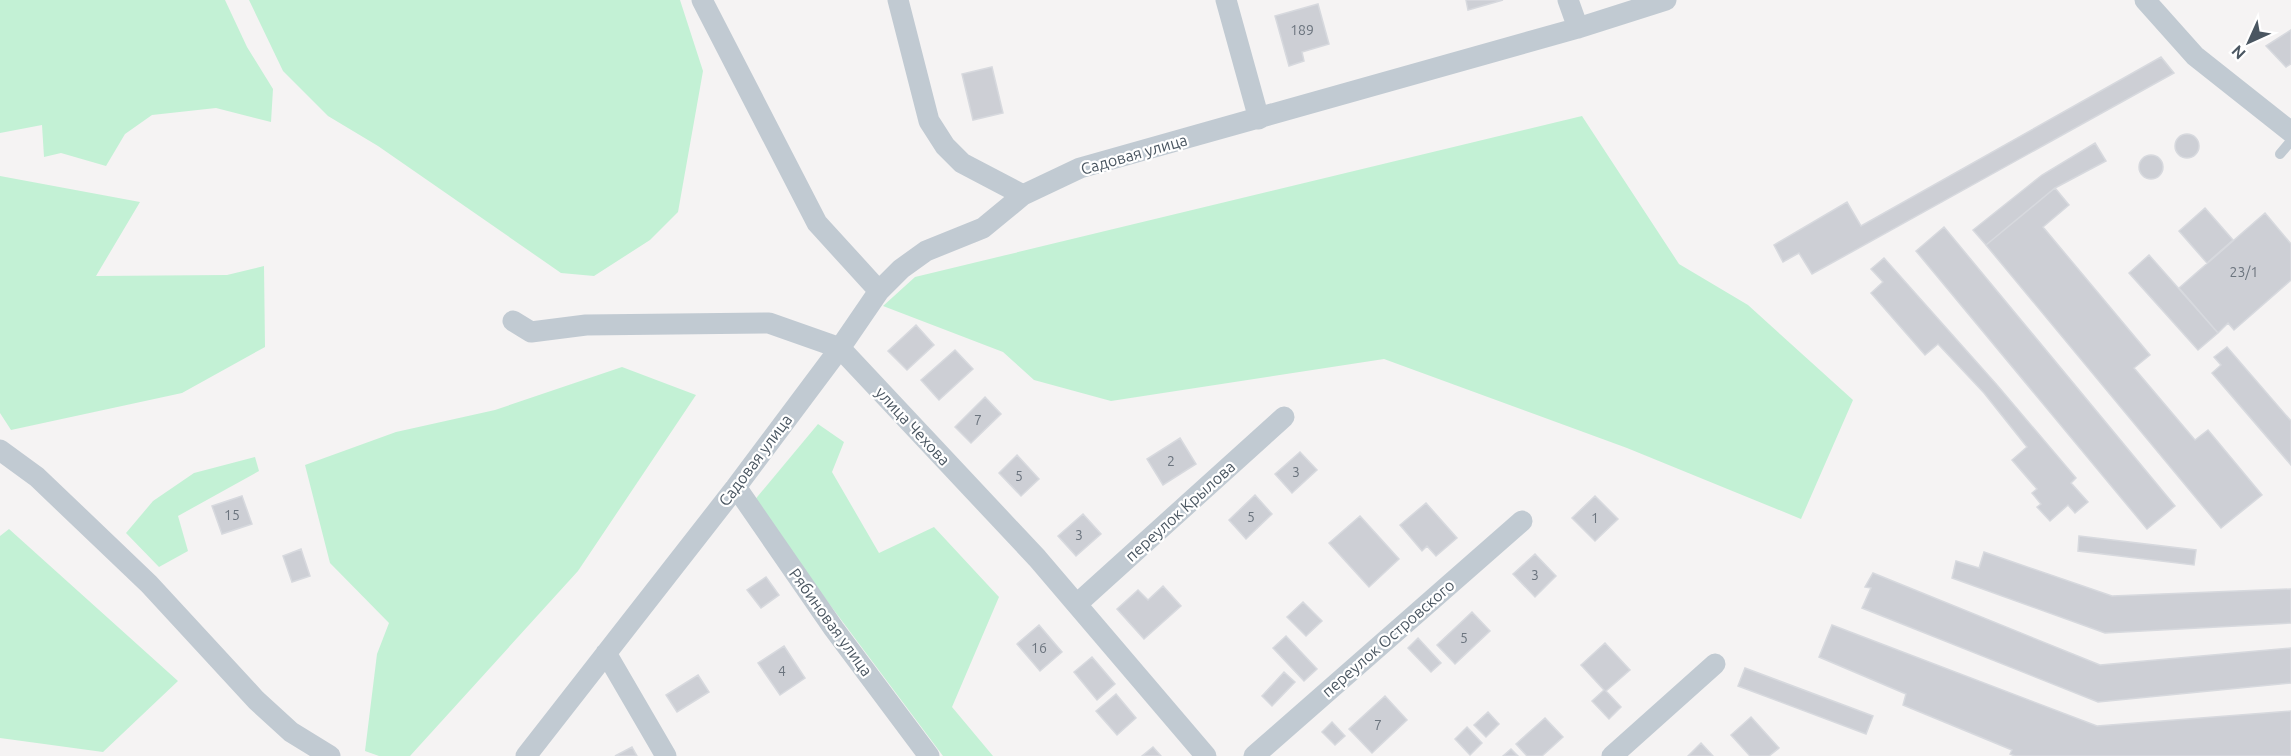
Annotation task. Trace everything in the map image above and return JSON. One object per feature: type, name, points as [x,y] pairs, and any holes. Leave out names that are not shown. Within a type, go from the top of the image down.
[{"type":"street","points":[[702,0],[817,223],[879,291]]},
{"type":"street","points":[[898,0],[929,121],[945,146],[962,163],[1023,195]]},
{"type":"street","points":[[1226,0],[1259,119]]},
{"type":"street","points":[[1568,0],[1578,28]]},
{"type":"street","name":"Садовая улица","points":[[526,756],[736,487],[840,348],[879,291],[901,269],[926,251],[983,228],[1023,195],[1080,168],[1578,28],[1666,0]]},
{"type":"street","points":[[2148,0],[2195,56],[2291,132]]},
{"type":"street","name":"улица Чехова","points":[[513,321],[531,332],[586,325],[769,323],[840,348],[1037,558],[1206,756]]},
{"type":"street","name":"переулок Крылова","points":[[1077,604],[1284,417]]},
{"type":"street","points":[[0,450],[37,477],[149,584],[256,700],[291,732],[330,756]]},
{"type":"street","name":"Рябиновая улица","points":[[736,487],[834,629],[928,756]]},
{"type":"street","name":"переулок Островского","points":[[1254,756],[1522,521]]},
{"type":"street","points":[[606,652],[666,756]]},
{"type":"street","points":[[1612,756],[1715,664]]},
{"type":"lane","points":[[2280,154],[2291,141]]},
{"type":"green space","points":[[0,0],[225,0],[247,47],[273,89],[271,122],[216,108],[152,115],[125,134],[106,166],[61,153],[44,157],[42,125],[0,133]]},
{"type":"green space","points":[[249,0],[680,0],[703,71],[678,212],[650,240],[594,276],[561,273],[378,146],[328,116],[283,71]]},
{"type":"green space","points":[[1582,116],[1679,264],[1748,305],[1853,400],[1801,519],[1627,448],[1384,359],[1111,401],[1034,380],[1003,352],[883,306],[915,277]]},
{"type":"green space","points":[[0,176],[140,202],[96,276],[227,275],[264,266],[265,347],[182,393],[11,430],[0,413]]},
{"type":"green space","points":[[622,367],[696,395],[578,571],[410,756],[379,756],[365,751],[377,654],[389,623],[330,563],[305,465],[396,432],[495,410]]},
{"type":"green space","points":[[818,424],[844,442],[832,472],[879,553],[934,527],[999,597],[952,707],[993,756],[943,756],[753,502]]},
{"type":"green space","points":[[255,457],[259,471],[178,516],[188,551],[159,567],[126,533],[153,501],[194,473]]},
{"type":"green space","points":[[9,529],[178,681],[103,752],[0,738],[0,536]]},
{"type":"building","points":[[1466,0],[1503,0],[1468,10]]},
{"type":"building","points":[[1318,4],[1329,44],[1302,52],[1304,61],[1289,66],[1275,16]]},
{"type":"building","points":[[2291,30],[2291,64],[2286,67],[2266,46]]},
{"type":"building","points":[[2161,57],[2174,73],[1812,274],[1799,253],[1783,262],[1774,245],[1847,202],[1861,226]]},
{"type":"building","points":[[992,67],[1003,113],[973,120],[962,74]]},
{"type":"building","points":[[2187,134],[2196,137],[2199,146],[2196,155],[2187,158],[2178,155],[2175,146],[2178,137]]},
{"type":"building","points":[[2095,143],[2106,161],[2055,188],[1986,245],[1973,230],[2042,175]]},
{"type":"building","points":[[2151,155],[2160,158],[2163,167],[2160,176],[2151,179],[2142,176],[2139,167],[2142,158]]},
{"type":"building","points":[[2055,188],[2069,205],[2043,227],[2150,355],[2134,368],[2195,440],[2208,430],[2262,495],[2221,528],[1986,245]]},
{"type":"building","points":[[2205,208],[2233,240],[2207,263],[2179,231]]},
{"type":"building","points":[[2265,213],[2291,244],[2291,280],[2234,330],[2228,323],[2218,333],[2179,288]]},
{"type":"building","points":[[1944,227],[2175,506],[2147,529],[1916,251]]},
{"type":"building","points":[[2149,255],[2218,333],[2198,350],[2129,273]]},
{"type":"building","points":[[1884,258],[2076,478],[2071,483],[2088,502],[2075,513],[2068,505],[2050,521],[2037,507],[2041,504],[2032,493],[2037,489],[2012,460],[2027,447],[1984,393],[1938,344],[1925,355],[1871,293],[1883,282],[1871,269]]},
{"type":"building","points":[[916,325],[934,345],[907,370],[888,351]]},
{"type":"building","points":[[2227,347],[2291,421],[2291,465],[2212,373],[2221,365],[2214,357]]},
{"type":"building","points":[[955,350],[973,369],[939,400],[921,380]]},
{"type":"building","points":[[985,397],[1001,414],[971,443],[955,427]]},
{"type":"building","points":[[1180,438],[1196,464],[1163,485],[1147,459]]},
{"type":"building","points":[[1300,452],[1317,470],[1292,493],[1275,474]]},
{"type":"building","points":[[1017,455],[1039,479],[1021,496],[999,473]]},
{"type":"building","points":[[1255,495],[1272,514],[1246,539],[1229,520]]},
{"type":"building","points":[[242,496],[252,524],[222,534],[212,506]]},
{"type":"building","points":[[1595,496],[1618,519],[1595,541],[1572,518]]},
{"type":"building","points":[[1426,503],[1457,538],[1436,556],[1427,546],[1422,551],[1400,525]]},
{"type":"building","points":[[1083,514],[1101,534],[1076,556],[1058,536]]},
{"type":"building","points":[[1360,516],[1399,559],[1369,587],[1329,543]]},
{"type":"building","points":[[2079,536],[2196,550],[2194,565],[2078,551]]},
{"type":"building","points":[[301,549],[310,576],[292,582],[283,556]]},
{"type":"building","points":[[1984,552],[2112,596],[2291,589],[2291,623],[2105,633],[1952,578],[1956,561],[1979,568]]},
{"type":"building","points":[[1535,554],[1556,576],[1535,597],[1513,574]]},
{"type":"building","points":[[1873,573],[2100,665],[2291,648],[2291,683],[2098,702],[1862,608],[1871,588],[1865,587]]},
{"type":"building","points":[[766,577],[779,595],[761,608],[747,590]]},
{"type":"building","points":[[1163,586],[1181,606],[1144,639],[1117,609],[1138,590],[1148,600]]},
{"type":"building","points":[[1303,602],[1322,621],[1306,636],[1287,617]]},
{"type":"building","points":[[1472,612],[1490,631],[1455,664],[1437,645]]},
{"type":"building","points":[[1039,625],[1062,652],[1040,671],[1017,644]]},
{"type":"building","points":[[1832,625],[2097,726],[2291,711],[2291,756],[2015,756],[2010,754],[2012,750],[1903,705],[1906,694],[1819,657]]},
{"type":"building","points":[[1286,636],[1317,669],[1304,681],[1273,648]]},
{"type":"building","points":[[1418,638],[1441,663],[1431,672],[1408,648]]},
{"type":"building","points":[[1605,643],[1630,670],[1606,691],[1621,707],[1609,719],[1592,701],[1604,690],[1581,665]]},
{"type":"building","points":[[784,646],[805,678],[780,695],[758,663]]},
{"type":"building","points":[[1092,657],[1115,684],[1097,700],[1074,672]]},
{"type":"building","points":[[1745,668],[1873,716],[1866,734],[1738,686]]},
{"type":"building","points":[[1284,672],[1295,682],[1272,706],[1262,696]]},
{"type":"building","points":[[698,675],[709,692],[677,712],[666,695]]},
{"type":"building","points":[[1116,694],[1136,718],[1117,735],[1096,711]]},
{"type":"building","points":[[1385,696],[1407,720],[1372,753],[1349,729]]},
{"type":"building","points":[[1488,712],[1499,724],[1486,737],[1474,725]]},
{"type":"building","points":[[1751,717],[1779,748],[1769,756],[1750,756],[1731,735]]},
{"type":"building","points":[[1545,718],[1563,737],[1542,756],[1527,756],[1516,744]]},
{"type":"building","points":[[1332,722],[1345,736],[1335,745],[1322,732]]},
{"type":"building","points":[[1467,727],[1482,743],[1470,755],[1455,739]]},
{"type":"building","points":[[1701,743],[1713,756],[1688,756]]},
{"type":"building","points":[[632,747],[637,756],[615,756]]},
{"type":"building","points":[[1153,747],[1161,756],[1142,756]]},
{"type":"building","points":[[1511,749],[1518,756],[1503,756]]}]
